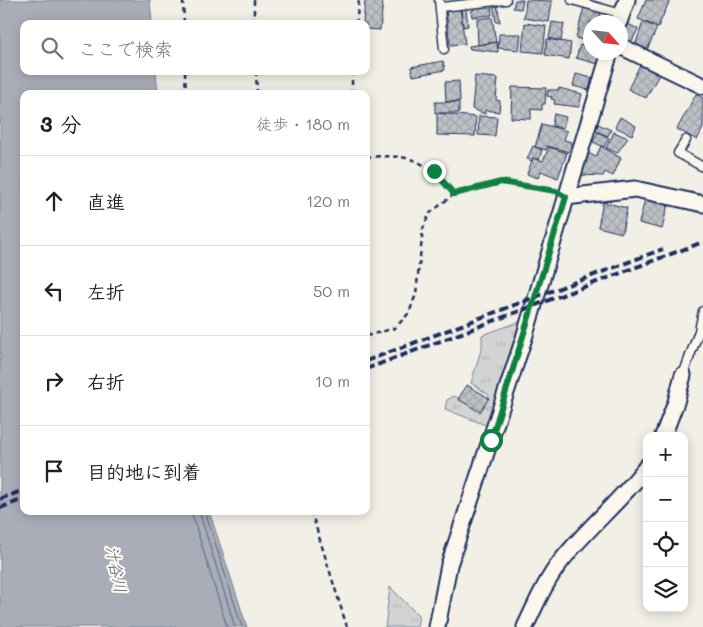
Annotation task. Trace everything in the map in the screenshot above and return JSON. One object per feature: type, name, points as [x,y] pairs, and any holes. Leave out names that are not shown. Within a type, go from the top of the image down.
[{"type":"street","points":[[628,50],[703,86]]},
{"type":"street","points":[[437,627],[449,565],[524,338],[532,306],[608,60]]},
{"type":"street","points":[[566,197],[635,188],[703,204]]},
{"type":"street","points":[[665,432],[676,402],[683,375]]},
{"type":"street","points":[[525,627],[547,582],[561,561],[643,471]]},
{"type":"lane","points":[[444,49],[440,4],[506,0]]},
{"type":"lane","points":[[572,0],[623,12]]},
{"type":"lane","points":[[686,140],[678,154],[703,167]]},
{"type":"lane","points":[[683,375],[699,331],[703,311]]},
{"type":"path","points":[[183,0],[184,20]]},
{"type":"path","points":[[254,0],[254,20]]},
{"type":"path","points":[[356,20],[359,0]]},
{"type":"path","points":[[186,75],[186,90]]},
{"type":"path","points":[[256,75],[257,90]]},
{"type":"path","points":[[352,75],[352,90]]},
{"type":"path","points":[[370,157],[394,155],[414,159],[434,171],[454,194]]},
{"type":"path","points":[[370,335],[395,328],[409,313],[416,294],[423,229],[429,214],[454,194],[501,182],[556,191],[566,197]]},
{"type":"path","points":[[312,515],[347,627]]},
{"type":"green space","points":[[522,321],[488,426],[445,409],[447,400],[454,396],[479,410],[489,395],[471,383],[482,347],[482,335]]},
{"type":"green space","points":[[390,587],[419,616],[417,627],[385,627]]},
{"type":"water","name":"汁谷川","points":[[0,0],[150,0],[152,20],[20,20],[20,75],[156,75],[158,90],[20,90],[20,515],[210,515],[247,627],[0,627]]},
{"type":"building","points":[[365,0],[383,0],[380,30],[370,29],[370,20],[363,20]]},
{"type":"building","points":[[515,0],[523,0],[521,9],[513,8]]},
{"type":"building","points":[[526,0],[552,1],[549,22],[524,18]]},
{"type":"building","points":[[646,0],[670,0],[658,27],[638,19]]},
{"type":"building","points":[[497,3],[500,22],[496,22],[493,4]]},
{"type":"building","points":[[491,4],[492,15],[472,17],[471,11],[474,10],[474,6]]},
{"type":"building","points":[[584,7],[601,12],[600,15],[583,15],[583,40],[576,38]]},
{"type":"building","points":[[460,8],[465,44],[450,45],[446,10]]},
{"type":"building","points":[[466,9],[468,26],[463,27],[461,10]]},
{"type":"building","points":[[492,17],[496,42],[478,45],[477,19]]},
{"type":"building","points":[[552,22],[564,24],[561,41],[549,38]]},
{"type":"building","points":[[643,22],[657,28],[646,52],[635,46]]},
{"type":"building","points":[[525,23],[546,26],[543,53],[522,51]]},
{"type":"building","points":[[628,24],[638,29],[631,43],[628,41]]},
{"type":"building","points":[[499,34],[521,34],[519,50],[498,48]]},
{"type":"building","points":[[547,39],[571,43],[569,59],[545,55]]},
{"type":"building","points":[[497,42],[498,52],[470,49],[469,46]]},
{"type":"building","points":[[580,45],[583,46],[583,60],[576,58]]},
{"type":"building","points":[[583,60],[599,60],[598,64]]},
{"type":"building","points":[[443,61],[445,70],[413,76],[411,67]]},
{"type":"building","points":[[642,61],[661,71],[646,98],[628,89]]},
{"type":"building","points":[[576,74],[592,78],[589,90],[573,86]]},
{"type":"building","points":[[475,76],[498,78],[496,100],[500,101],[499,112],[485,110],[485,114],[472,109]]},
{"type":"building","points":[[459,81],[460,101],[446,102],[445,82]]},
{"type":"building","points":[[512,87],[546,88],[545,104],[542,104],[542,110],[531,109],[531,119],[511,118]]},
{"type":"building","points":[[559,88],[582,94],[579,107],[554,104],[555,100],[547,96],[548,90],[559,90]]},
{"type":"building","points":[[696,94],[703,98],[703,128],[697,140],[677,129]]},
{"type":"building","points":[[435,102],[459,102],[459,113],[435,113]]},
{"type":"building","points":[[437,113],[476,117],[475,136],[437,135]]},
{"type":"building","points":[[554,114],[566,117],[563,128],[552,126]]},
{"type":"building","points":[[479,116],[497,117],[495,136],[478,135]]},
{"type":"building","points":[[620,117],[636,126],[632,135],[615,127]]},
{"type":"building","points":[[542,124],[567,131],[564,140],[572,142],[569,152],[547,146],[546,150],[535,147]]},
{"type":"building","points":[[598,124],[611,130],[608,136],[595,131]]},
{"type":"building","points":[[598,132],[609,138],[604,147],[593,142]]},
{"type":"building","points":[[614,132],[628,138],[617,153],[606,148]]},
{"type":"building","points":[[533,146],[542,150],[539,160],[533,158],[532,161],[527,159]]},
{"type":"building","points":[[601,146],[621,158],[613,176],[605,172],[603,176],[581,175],[588,153],[596,157]]},
{"type":"building","points":[[549,147],[567,153],[558,178],[541,171],[538,178],[527,174],[533,158],[543,161]]},
{"type":"building","points":[[645,199],[668,204],[662,229],[639,223]]},
{"type":"building","points":[[603,202],[627,208],[622,233],[598,227]]},
{"type":"building","points":[[467,385],[489,398],[480,412],[458,399]]},
{"type":"railway","points":[[370,367],[703,242]]},
{"type":"railway","points":[[370,359],[663,249]]},
{"type":"railway","points":[[0,499],[20,492]]},
{"type":"railway","points":[[0,508],[20,500]]},
{"type":"route","points":[[434,171],[454,194],[501,182],[556,191],[566,197],[491,440]]}]
